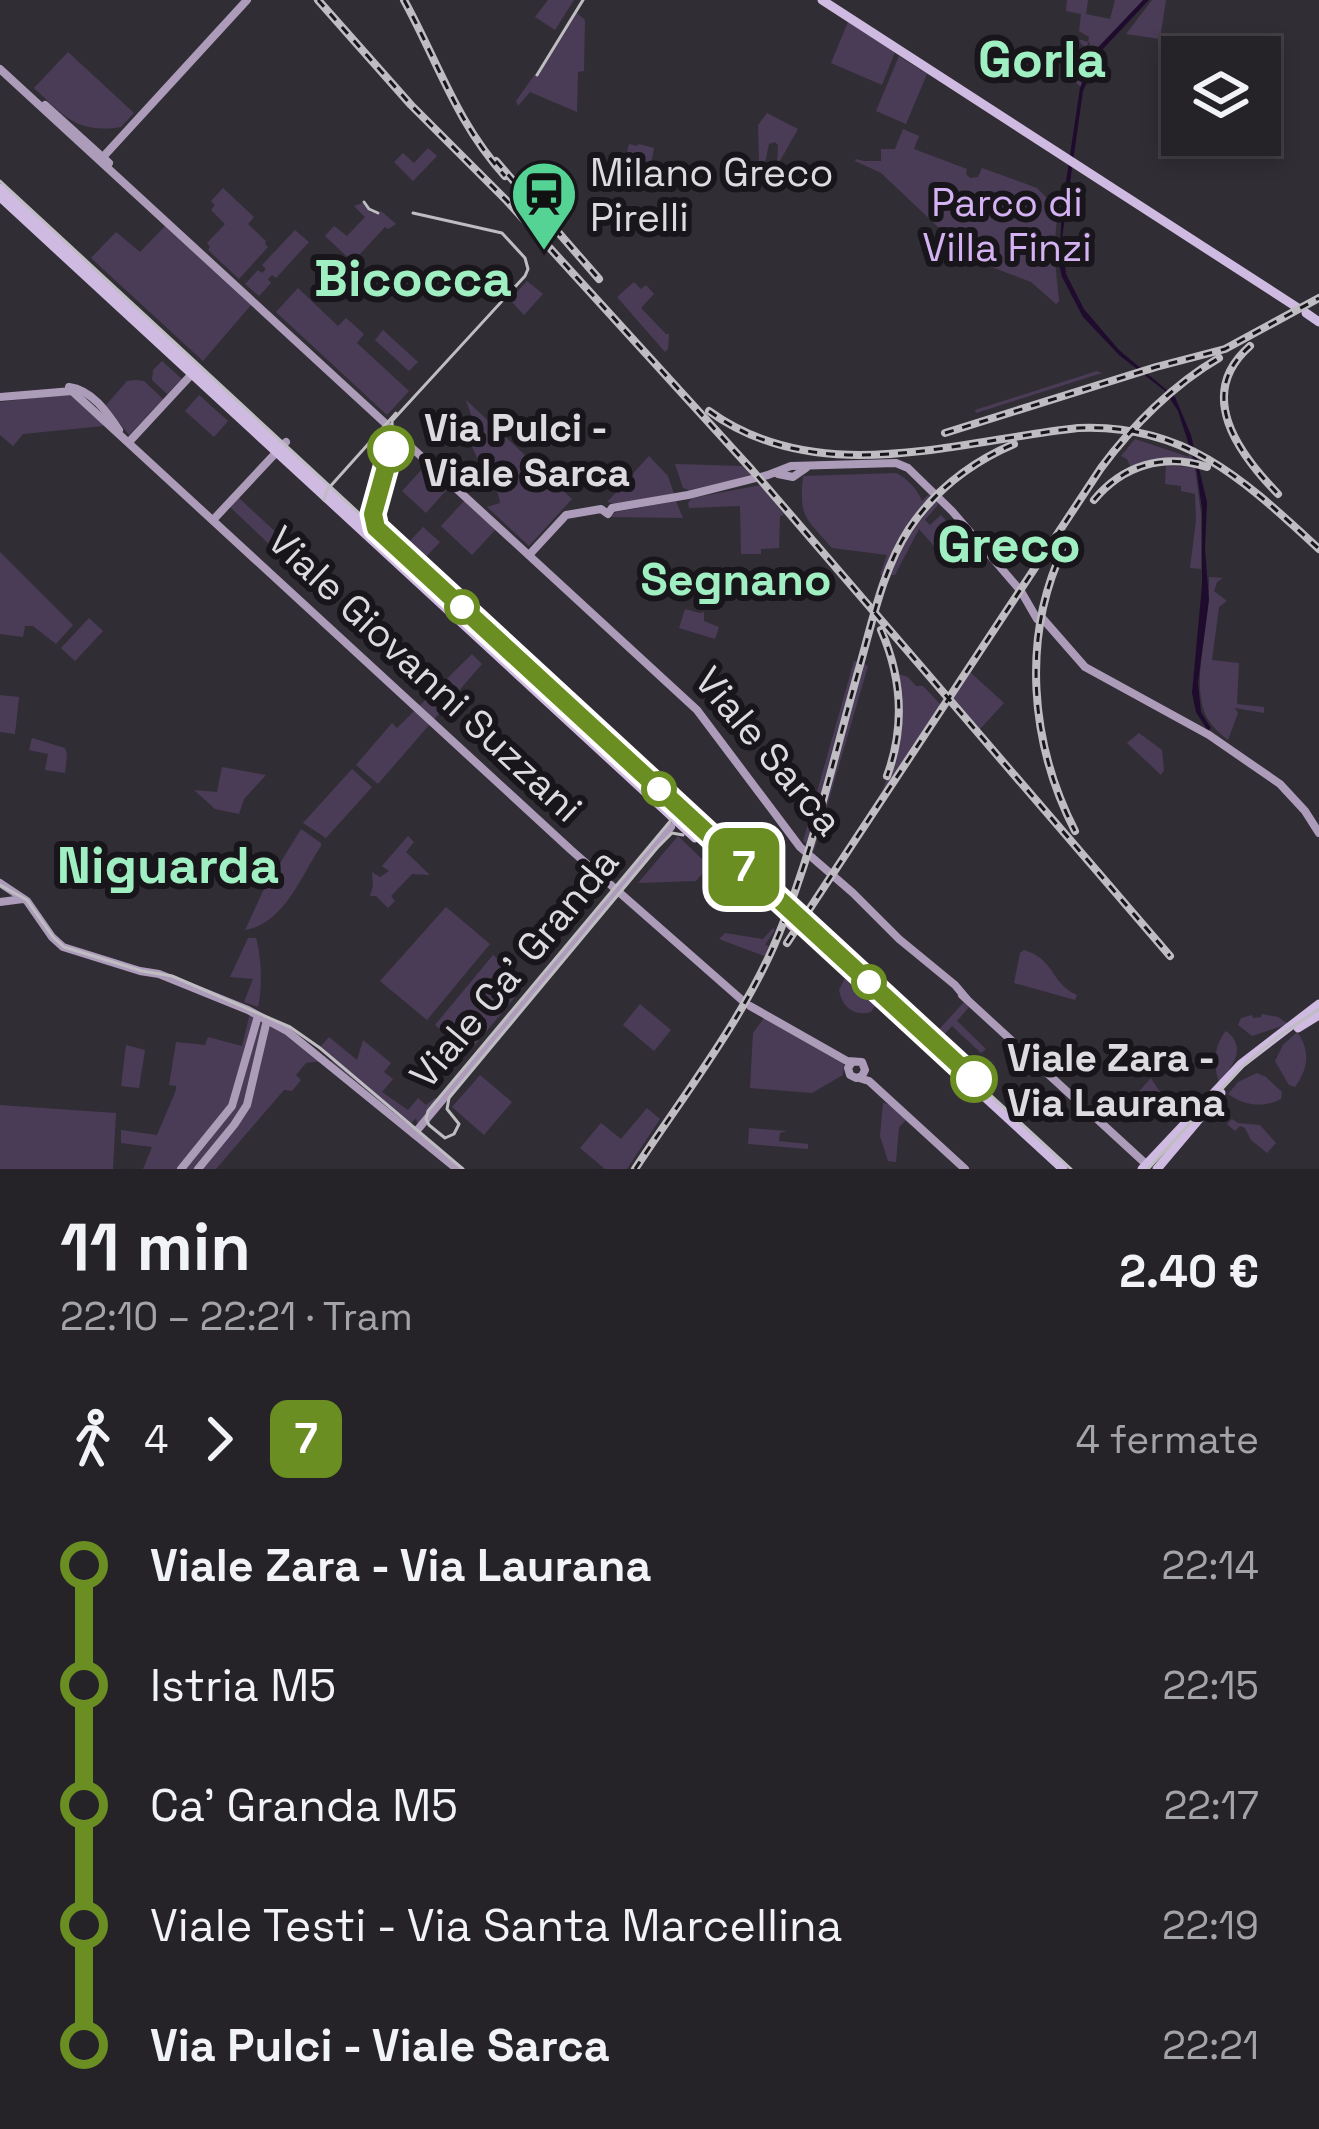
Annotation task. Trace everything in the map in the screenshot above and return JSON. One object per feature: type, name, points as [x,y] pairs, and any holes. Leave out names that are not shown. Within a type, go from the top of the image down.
[{"type":"main road","points":[[822,0],[849,14]]},
{"type":"main road","points":[[831,0],[1309,313]]},
{"type":"main road","points":[[0,192],[1058,1169]]},
{"type":"main road","points":[[1149,1168],[1257,1054],[1319,1004]]},
{"type":"main road","points":[[1306,1018],[1319,1016]]},
{"type":"street","points":[[103,158],[247,0]]},
{"type":"street","name":"Viale Sarca","points":[[0,66],[530,553]]},
{"type":"street","name":"Viale Sarca","points":[[0,66],[700,707],[796,836],[840,882],[1149,1168]]},
{"type":"street","points":[[126,439],[192,374]]},
{"type":"street","name":"Viale Giovanni Suzzani","points":[[0,395],[84,391],[126,439],[618,890],[753,1008],[849,1063],[862,1062],[862,1074],[965,1169]]},
{"type":"street","points":[[213,520],[279,450]]},
{"type":"street","points":[[530,553],[566,515],[681,496],[792,470],[883,462],[905,466],[968,528],[1018,590]]},
{"type":"street","points":[[1041,619],[1087,669],[1209,735],[1280,784],[1305,811],[1319,836]]},
{"type":"street","name":"Viale Ca' Granda","points":[[415,1134],[676,821]]},
{"type":"street","points":[[0,883],[22,897],[63,947],[159,974],[283,1028],[457,1169]]},
{"type":"street","points":[[0,902],[22,897]]},
{"type":"street","points":[[198,1169],[247,1105],[263,1040],[263,1018]]},
{"type":"street","points":[[181,1169],[227,1115],[263,1018]]},
{"type":"street","points":[[263,1040],[272,1030],[283,1028]]},
{"type":"street","points":[[197,1150],[205,1151],[206,1160]]},
{"type":"green space","points":[[548,0],[574,0],[555,30],[535,17]]},
{"type":"green space","points":[[1067,0],[1088,0],[1086,14],[1110,19],[1115,0],[1144,0],[1091,54],[1081,87],[1074,81],[1085,62],[1080,51],[1085,54],[1090,43],[1079,31],[1081,14],[1066,11]]},
{"type":"green space","points":[[1152,0],[1166,0],[1160,39],[1126,34]]},
{"type":"green space","points":[[577,13],[585,20],[577,112],[530,92],[518,106],[516,101],[535,74],[539,75]]},
{"type":"green space","points":[[848,22],[895,52],[882,85],[831,63]]},
{"type":"green space","points":[[68,52],[134,113],[121,127],[82,125],[34,88]]},
{"type":"green space","points":[[899,56],[927,74],[906,124],[876,111]]},
{"type":"green space","points":[[767,113],[798,129],[777,166],[778,145],[769,144],[764,167],[759,164],[758,125]]},
{"type":"green space","name":"Parco di Villa Finzi","points":[[903,129],[919,136],[914,149],[967,169],[970,178],[978,177],[982,168],[1037,188],[1050,201],[1057,218],[1056,304],[1031,282],[973,260],[881,173],[855,161],[881,161],[881,149],[895,149]]},
{"type":"green space","points":[[629,144],[654,148],[647,187],[622,172]]},
{"type":"green space","points":[[428,148],[437,156],[413,181],[394,162],[403,153],[414,163]]},
{"type":"green space","points":[[223,188],[254,217],[248,224],[268,247],[239,279],[208,250],[207,243],[225,224],[211,210],[215,205],[211,201]]},
{"type":"green space","points":[[362,203],[396,224],[385,227],[359,255],[357,266],[325,236],[334,226],[347,236],[365,217],[354,206]]},
{"type":"green space","points":[[165,226],[251,305],[203,361],[91,258],[116,232],[140,252]]},
{"type":"green space","points":[[295,230],[309,242],[276,278],[268,279],[271,283],[259,296],[245,284],[258,270],[266,269],[262,265]]},
{"type":"green space","points":[[527,281],[543,294],[524,315],[510,300]]},
{"type":"green space","points":[[634,282],[641,289],[646,285],[654,294],[641,308],[669,334],[665,352],[617,297]]},
{"type":"green space","points":[[298,288],[338,326],[346,318],[364,334],[357,343],[409,391],[387,415],[276,312]]},
{"type":"green space","points":[[383,330],[418,362],[409,371],[375,340]]},
{"type":"green space","points":[[162,361],[182,379],[167,394],[152,380],[153,370]]},
{"type":"green space","points":[[1097,371],[1102,373],[975,410]]},
{"type":"green space","points":[[127,381],[144,381],[163,399],[129,435],[106,405]]},
{"type":"green space","points":[[72,393],[103,426],[23,434],[13,446],[0,435],[0,402]]},
{"type":"green space","points":[[199,395],[228,421],[214,437],[185,411]]},
{"type":"green space","points":[[466,400],[572,499],[529,546],[487,507],[500,503],[499,495],[470,441],[473,426]]},
{"type":"green space","points":[[1135,439],[1189,454],[1194,461],[1161,459],[1131,468],[1121,456]]},
{"type":"green space","points":[[649,456],[668,476],[674,494],[607,502]]},
{"type":"green space","points":[[427,464],[450,486],[426,513],[402,491]]},
{"type":"green space","points":[[675,464],[743,466],[752,476],[689,490],[683,488]]},
{"type":"green space","points":[[1166,465],[1195,468],[1201,569],[1190,568],[1195,494],[1165,484]]},
{"type":"green space","points":[[896,473],[922,501],[933,497],[904,533],[885,575],[880,575],[887,555],[832,548],[810,523],[803,509],[803,476]]},
{"type":"green space","points":[[761,485],[784,515],[780,516],[779,548],[761,549],[761,554],[741,554],[740,506],[689,508],[692,498]]},
{"type":"green space","points":[[239,498],[281,537],[272,547],[230,507]]},
{"type":"green space","points":[[465,500],[496,529],[472,555],[441,526]]},
{"type":"green space","points":[[936,500],[938,505],[925,520],[930,525],[941,515],[957,533],[940,553],[919,529],[895,575],[889,575],[909,536]]},
{"type":"green space","points":[[676,501],[683,518],[611,517],[616,512]]},
{"type":"green space","points":[[423,527],[440,542],[421,562],[404,547]]},
{"type":"green space","points":[[0,552],[73,625],[56,644],[33,626],[25,626],[23,637],[0,634]]},
{"type":"green space","points":[[1209,577],[1223,578],[1214,591],[1227,601],[1219,607],[1212,660],[1239,663],[1237,704],[1264,707],[1264,713],[1235,708],[1238,713],[1228,740],[1208,719],[1201,697]]},
{"type":"green space","points":[[685,609],[704,612],[704,621],[719,627],[715,639],[679,628]]},
{"type":"green space","points":[[89,618],[103,631],[75,661],[61,648]]},
{"type":"green space","points":[[472,654],[482,664],[378,784],[356,765],[392,723],[397,728]]},
{"type":"green space","points":[[854,661],[859,662],[807,844],[803,841]]},
{"type":"green space","points":[[863,663],[868,666],[814,851],[811,848]]},
{"type":"green space","points":[[970,672],[1004,703],[980,729],[952,699]]},
{"type":"green space","points":[[898,674],[923,686],[940,704],[880,799],[898,744]]},
{"type":"green space","points":[[0,695],[19,697],[15,734],[0,732]]},
{"type":"green space","points":[[1139,733],[1162,750],[1161,775],[1127,743]]},
{"type":"green space","points":[[32,738],[65,748],[65,773],[45,770],[48,754],[29,750]]},
{"type":"green space","points":[[222,767],[266,775],[244,799],[239,814],[215,809],[194,790],[217,792]]},
{"type":"green space","points":[[352,769],[372,787],[326,838],[303,823]]},
{"type":"green space","points":[[301,829],[321,846],[281,909],[245,930],[263,891]]},
{"type":"green space","points":[[408,836],[414,842],[406,852],[430,875],[412,874],[391,896],[395,901],[388,908],[370,896],[372,872],[380,877],[389,871],[382,866]]},
{"type":"green space","points":[[678,836],[709,866],[696,881],[638,883]]},
{"type":"green space","points":[[111,854],[134,854],[135,867],[127,870],[132,870],[131,879],[111,882]]},
{"type":"green space","points":[[446,907],[490,944],[427,1020],[380,981]]},
{"type":"green space","points":[[773,928],[765,945],[772,947],[764,956],[719,939],[725,933],[763,939]]},
{"type":"green space","points":[[248,938],[256,938],[259,953],[258,1007],[244,1002],[253,979],[230,977]]},
{"type":"green space","points":[[1024,950],[1042,960],[1077,995],[1075,1000],[1014,983]]},
{"type":"green space","points":[[493,955],[527,983],[469,1052],[435,1025]]},
{"type":"green space","points":[[861,964],[883,974],[889,989],[883,1001],[851,972]]},
{"type":"green space","points":[[845,978],[875,1006],[871,1012],[854,1012],[846,1006],[839,990]]},
{"type":"green space","points":[[964,1002],[969,1007],[957,1021],[986,1049],[981,1053],[952,1026],[939,1040],[934,1035]]},
{"type":"green space","points":[[640,1004],[671,1030],[654,1051],[623,1025]]},
{"type":"green space","points":[[250,1013],[284,1031],[322,1061],[306,1063],[292,1091],[284,1090],[216,1169],[143,1169],[152,1147],[121,1143],[121,1130],[157,1135],[176,1090],[169,1085],[176,1042],[205,1045],[208,1037],[242,1046]]},
{"type":"green space","points":[[1262,1014],[1288,1024],[1252,1036],[1238,1025],[1241,1018]]},
{"type":"green space","points":[[764,1018],[844,1063],[843,1075],[812,1093],[750,1088],[753,1033]]},
{"type":"green space","points":[[1226,1031],[1237,1050],[1219,1082],[1216,1055]]},
{"type":"green space","points":[[1297,1032],[1306,1060],[1295,1087],[1275,1061]]},
{"type":"green space","points":[[329,1037],[357,1060],[363,1040],[391,1063],[384,1072],[393,1079],[382,1092],[408,1110],[418,1098],[426,1105],[435,1098],[438,1101],[418,1126],[416,1118],[409,1125],[332,1062],[334,1058],[321,1046]]},
{"type":"green space","points":[[126,1045],[145,1050],[139,1088],[121,1086]]},
{"type":"green space","points":[[1257,1073],[1282,1092],[1281,1099],[1254,1104],[1228,1094],[1238,1082]]},
{"type":"green space","points":[[480,1075],[512,1102],[484,1135],[452,1107]]},
{"type":"green space","points":[[1151,1078],[1168,1105],[1160,1113],[1133,1098]]},
{"type":"green space","points":[[883,1103],[906,1120],[899,1127],[896,1162],[888,1161],[880,1136]]},
{"type":"green space","points":[[0,1105],[116,1113],[113,1169],[0,1169]]},
{"type":"green space","points":[[647,1108],[660,1119],[627,1169],[605,1169],[580,1148],[601,1123],[621,1139]]},
{"type":"green space","points":[[1232,1119],[1260,1125],[1276,1143],[1267,1153],[1245,1128],[1235,1131],[1227,1124]]},
{"type":"green space","points":[[749,1128],[787,1131],[780,1133],[779,1141],[808,1144],[808,1149],[748,1144]]},
{"type":"shaded area","points":[[1143,0],[1149,0],[1102,50],[1083,91],[1062,239],[1066,274],[1084,309],[1119,350],[1175,397],[1191,435],[1207,502],[1209,600],[1198,683],[1208,731],[1196,712],[1192,693],[1202,585],[1202,509],[1196,467],[1178,411],[1165,391],[1119,355],[1083,317],[1059,264],[1062,208],[1080,88],[1092,54]]},
{"type":"tram line","points":[[537,75],[583,0]]},
{"type":"tram line","points":[[0,181],[787,909]]},
{"type":"tram line","points":[[364,202],[378,213]]},
{"type":"tram line","points":[[376,528],[372,516],[393,440],[392,421],[528,269],[525,258],[502,233],[413,213]]},
{"type":"tram line","points":[[324,500],[327,490],[396,413]]},
{"type":"tram line","name":"7","points":[[391,449],[373,514],[376,528],[974,1079]]},
{"type":"tram line","points":[[683,835],[672,833],[657,848],[449,1098],[447,1109],[459,1124],[454,1134],[445,1138],[429,1125],[428,1111],[672,819],[690,818]]},
{"type":"tram line","points":[[0,885],[27,900],[64,947],[172,976],[290,1027],[463,1169]]},
{"type":"tram line","points":[[804,924],[1071,1169]]},
{"type":"tram line","points":[[1148,1169],[1243,1066],[1319,1009]]},
{"type":"railway","points":[[318,0],[752,470],[1170,956]]},
{"type":"railway","points":[[404,0],[460,113],[505,176]]},
{"type":"railway","points":[[496,161],[599,279]]},
{"type":"railway","points":[[945,433],[1225,349],[1319,298]]},
{"type":"railway","points":[[1250,346],[1234,364],[1224,403],[1237,442],[1278,494]]},
{"type":"railway","points":[[787,943],[1101,468],[1155,407],[1219,358]]},
{"type":"railway","points":[[709,411],[751,435],[796,449],[842,455],[937,449],[1078,428],[1151,435],[1211,461],[1319,549]]},
{"type":"railway","points":[[635,1169],[731,1026],[778,936],[813,836],[880,595],[900,544],[943,490],[984,459],[1014,444]]},
{"type":"railway","points":[[1094,500],[1118,478],[1145,465],[1175,461],[1207,467]]},
{"type":"railway","points":[[1064,547],[1041,617],[1037,690],[1048,762],[1075,831]]},
{"type":"railway","points":[[881,630],[899,703],[897,739],[887,776]]},
{"type":"place","name":"Milano Greco Pirelli","points":[[544,253]]},
{"type":"place","name":"Via Pulci - Viale Sarca","points":[[391,449]]},
{"type":"place","name":"Viale Zara - Via Laurana","points":[[974,1079]]},
{"type":"district","name":"Gorla","points":[[1042,59]]},
{"type":"district","name":"Bicocca","points":[[413,278]]},
{"type":"district","name":"Greco","points":[[1009,544]]},
{"type":"district","name":"Segnano","points":[[736,579]]},
{"type":"district","name":"Niguarda","points":[[168,865]]}]
